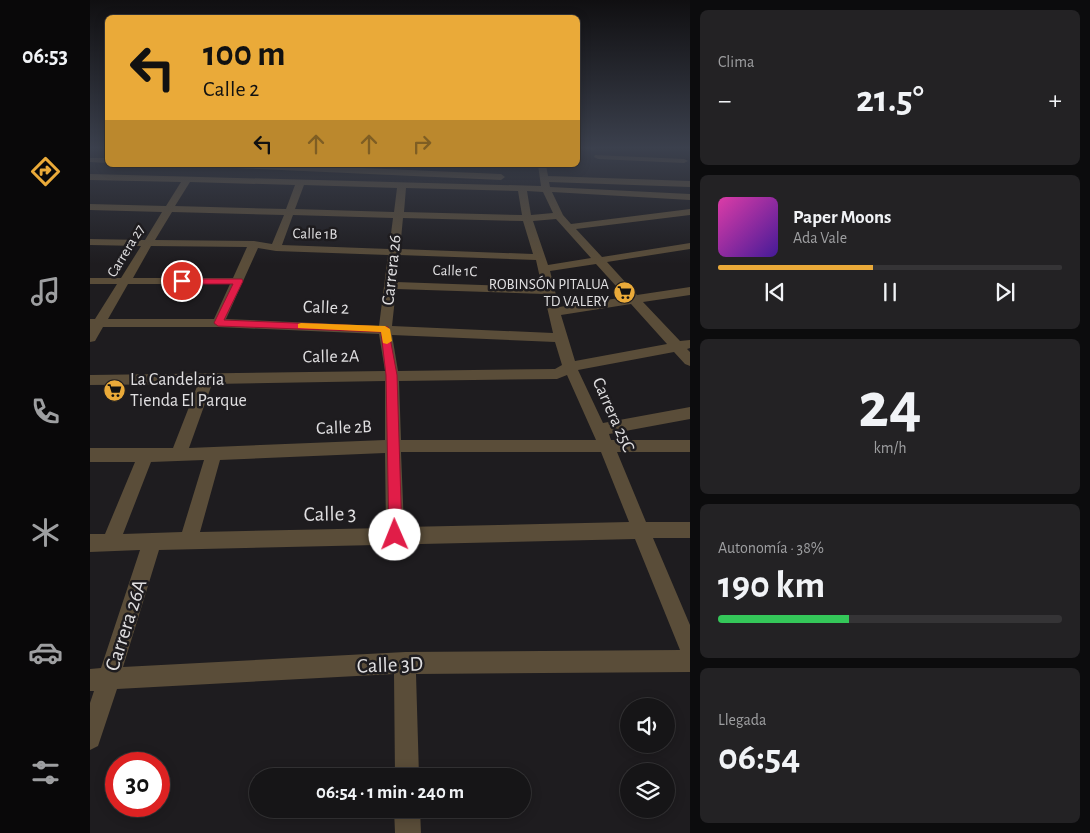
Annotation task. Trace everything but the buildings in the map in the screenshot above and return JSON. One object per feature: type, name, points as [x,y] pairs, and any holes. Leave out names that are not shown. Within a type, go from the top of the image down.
[{"type":"street","name":"Carrera 27","points":[[90,338],[94,323],[126,281],[183,186]]},
{"type":"street","points":[[276,248],[298,186]]},
{"type":"street","name":"Carrera 26","points":[[395,535],[392,375],[385,329],[402,186]]},
{"type":"street","points":[[458,186],[522,188],[531,186]]},
{"type":"street","points":[[544,186],[559,216],[568,227],[690,361]]},
{"type":"street","points":[[573,186],[690,197]]},
{"type":"street","name":"Carrera 25C","points":[[522,188],[527,218],[541,263],[560,338],[570,367],[606,445],[690,650]]},
{"type":"street","points":[[90,207],[398,216],[527,218],[559,216]]},
{"type":"street","points":[[568,227],[690,212]]},
{"type":"street","name":"Calle 1B","points":[[90,242],[254,244],[276,248],[395,251],[541,263],[599,260],[690,246]]},
{"type":"street","points":[[218,323],[254,244]]},
{"type":"street","points":[[90,281],[238,281]]},
{"type":"street","name":"Calle 1C","points":[[390,285],[548,291]]},
{"type":"street","points":[[554,312],[690,291]]},
{"type":"street","name":"Calle 2","points":[[94,323],[218,323],[560,338]]},
{"type":"street","points":[[570,367],[690,344]]},
{"type":"street","name":"Calle 2A","points":[[90,380],[557,374],[570,367]]},
{"type":"street","points":[[179,454],[207,378]]},
{"type":"street","points":[[598,430],[690,413]]},
{"type":"street","name":"Calle 2B","points":[[90,456],[146,456],[394,446],[690,446]]},
{"type":"street","points":[[189,540],[214,453]]},
{"type":"street","points":[[111,542],[146,456]]},
{"type":"street","name":"Calle 3","points":[[90,542],[690,530]]},
{"type":"street","name":"Carrera 26A","points":[[90,738],[99,680],[154,540]]},
{"type":"street","name":"Calle 3D","points":[[99,680],[405,663],[690,661]]},
{"type":"street","points":[[405,663],[407,768]]},
{"type":"street","points":[[407,818],[408,833]]},
{"type":"slow traffic","points":[[301,326],[385,329],[387,341]]},
{"type":"place","name":"ROBINSÓN PITALUA TD VALERY","points":[[625,293]]},
{"type":"place","name":"La Candelaria Tienda El Parque","points":[[114,390]]},
{"type":"route","points":[[182,281],[238,281],[218,323],[385,329],[392,375],[395,535]]}]
